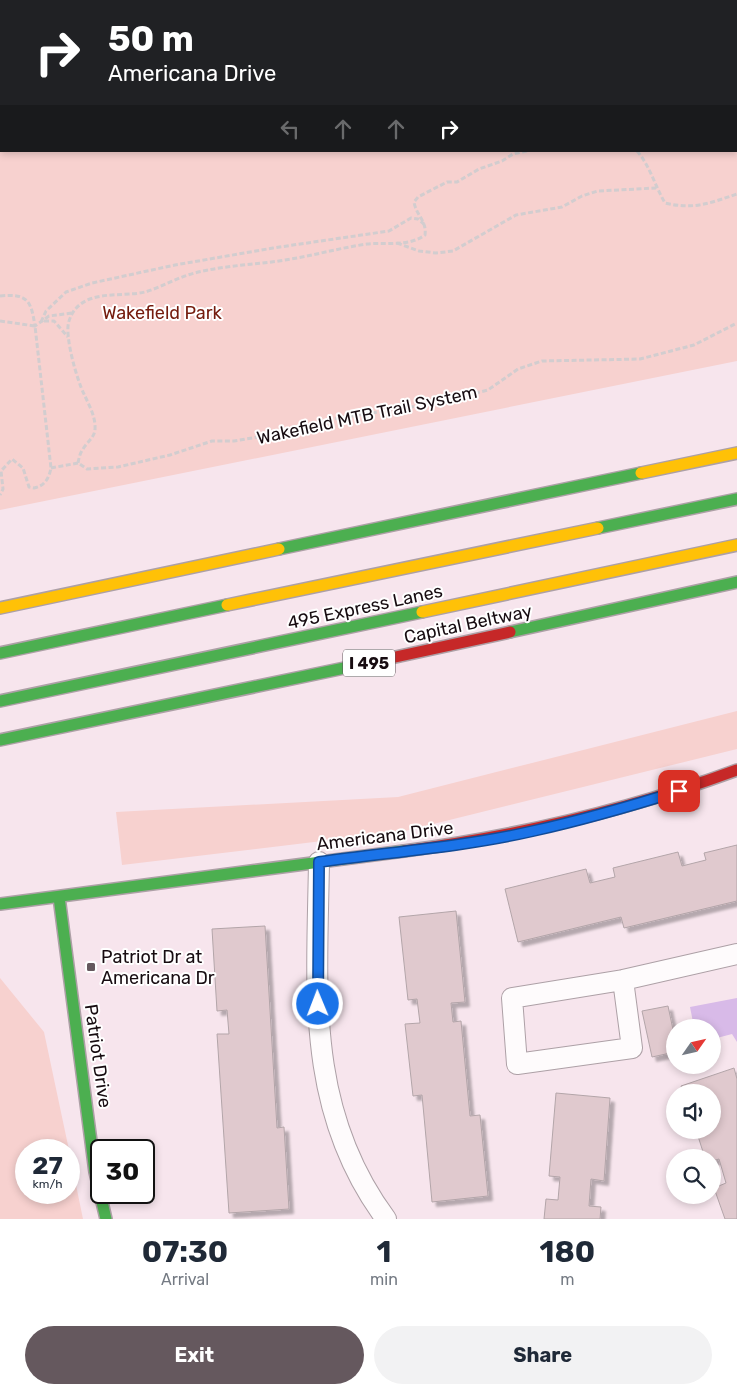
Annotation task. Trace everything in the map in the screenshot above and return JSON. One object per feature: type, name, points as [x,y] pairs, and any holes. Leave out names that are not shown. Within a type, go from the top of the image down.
[{"type":"main road","points":[[0,608],[737,453]]},
{"type":"main road","name":"495 Express Lanes","points":[[0,653],[737,499]]},
{"type":"main road","name":"495 Express Lanes","points":[[0,701],[737,545]]},
{"type":"main road","name":"Capital Beltway","points":[[0,740],[416,653],[737,582]]},
{"type":"main road","name":"Americana Drive","points":[[0,904],[474,842],[532,832],[608,813],[697,785],[737,770]]},
{"type":"main road","name":"Patriot Drive","points":[[59,897],[95,1172],[106,1219]]},
{"type":"street","points":[[319,862],[318,1022],[324,1070],[345,1150],[354,1171],[386,1219]]},
{"type":"street","points":[[623,980],[632,1048],[517,1064],[512,998],[623,980],[737,954]]},
{"type":"path","points":[[78,463],[82,449],[92,438],[95,430],[94,416],[83,393],[68,337],[68,322],[73,313],[84,302],[108,294],[145,292],[192,273],[222,266],[283,260],[366,244],[414,243],[425,235],[423,219],[415,210],[414,202],[418,197],[447,182],[457,182],[479,168],[522,152]]},
{"type":"path","points":[[638,152],[665,203],[681,207],[696,207],[737,194]]},
{"type":"path","points":[[394,242],[419,251],[436,253],[453,251],[516,215],[562,207],[582,196],[598,191],[656,188]]},
{"type":"path","points":[[41,322],[46,311],[66,292],[92,283],[176,265],[273,248],[389,231],[411,218],[418,219],[425,226]]},
{"type":"path","points":[[0,296],[14,295],[28,301],[32,308],[51,468],[45,483],[34,488],[29,487],[23,468],[12,459],[1,471],[3,489],[0,495]]},
{"type":"path","points":[[0,321],[35,326],[55,314],[73,313]]},
{"type":"path","points":[[41,322],[54,321],[68,337]]},
{"type":"path","name":"Wakefield MTB Trail System","points":[[51,468],[78,463],[88,469],[118,467],[170,455],[212,441],[234,441],[287,432],[333,419],[436,403],[488,390],[518,369],[542,361],[640,358],[694,345],[737,323]]},
{"type":"green space","name":"Wakefield Park","points":[[0,152],[737,152],[737,361],[0,510]]},
{"type":"green space","points":[[737,711],[737,749],[405,831],[122,865],[116,812],[398,797]]},
{"type":"green space","points":[[0,978],[44,1032],[67,1139],[15,1139],[15,1204],[80,1204],[83,1219],[0,1219]]},
{"type":"shaded area","points":[[737,998],[737,1042],[732,1034],[721,1037],[721,1019],[692,1019],[690,1007]]},
{"type":"building","points":[[737,845],[737,901],[624,928],[621,917],[518,942],[505,889],[586,869],[590,883],[615,877],[613,868],[678,852],[682,866],[706,860],[704,853]]},
{"type":"building","points":[[456,911],[465,1002],[451,1003],[453,1022],[461,1021],[470,1116],[480,1115],[488,1196],[432,1202],[422,1095],[413,1096],[405,1024],[420,1023],[417,999],[408,1000],[399,917]]},
{"type":"building","points":[[265,926],[277,1128],[284,1127],[289,1209],[229,1213],[217,1034],[229,1034],[227,1010],[217,1011],[212,929]]},
{"type":"building","points":[[668,1006],[671,1019],[666,1019],[666,1054],[652,1057],[642,1011]]},
{"type":"building","points":[[734,1068],[737,1079],[737,1219],[725,1219],[720,1204],[721,1185],[726,1183],[721,1166],[721,1149],[702,1149],[699,1139],[721,1139],[721,1084],[687,1084],[721,1074]]},
{"type":"building","points":[[556,1093],[610,1098],[604,1181],[591,1179],[589,1206],[601,1207],[600,1219],[544,1219],[546,1199],[558,1200],[560,1177],[549,1176]]},
{"type":"traffic: fast","points":[[279,549],[641,473]]},
{"type":"traffic: fast","points":[[598,528],[737,499]]},
{"type":"traffic: fast","points":[[510,632],[737,582]]},
{"type":"traffic: fast","points":[[0,653],[227,605]]},
{"type":"traffic: fast","points":[[0,701],[422,612]]},
{"type":"traffic: fast","points":[[0,740],[354,666]]},
{"type":"traffic: fast","points":[[0,904],[404,851]]},
{"type":"traffic: fast","points":[[59,897],[95,1172],[106,1219]]},
{"type":"traffic: slow","points":[[641,473],[737,453]]},
{"type":"traffic: slow","points":[[227,605],[598,528]]},
{"type":"traffic: slow","points":[[422,612],[737,545]]},
{"type":"traffic: slow","points":[[0,608],[279,549]]},
{"type":"traffic: jam","points":[[354,666],[510,632]]},
{"type":"traffic: jam","points":[[404,851],[489,838],[573,820],[655,797],[737,770]]},
{"type":"place","name":"Patriot Dr at Americana Dr","points":[[91,967]]},
{"type":"route","points":[[318,1004],[319,862],[474,842],[532,832],[608,813],[679,791]]}]
